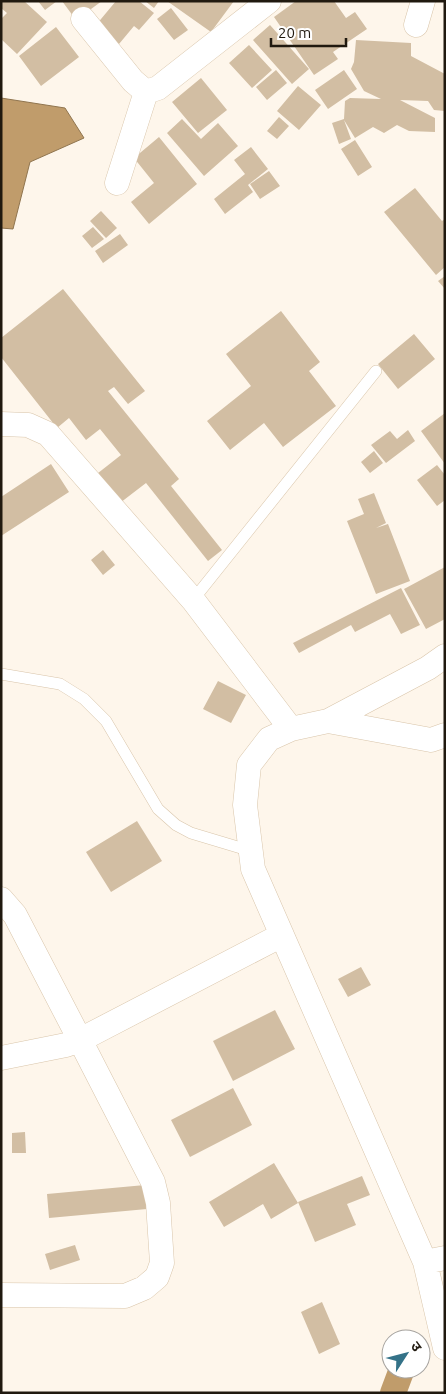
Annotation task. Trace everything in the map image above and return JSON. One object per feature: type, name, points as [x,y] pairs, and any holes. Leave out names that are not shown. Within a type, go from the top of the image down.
[{"type":"street","points":[[146,92],[158,88],[269,1]]},
{"type":"street","points":[[416,25],[423,1]]},
{"type":"street","points":[[83,20],[133,81],[146,92]]},
{"type":"street","points":[[117,183],[146,92]]},
{"type":"street","points":[[1,424],[28,425],[48,434],[193,600],[291,728]]},
{"type":"street","points":[[445,656],[428,668],[328,721],[291,728],[269,738],[249,765],[244,805],[253,869],[435,1260],[445,1348]]},
{"type":"street","points":[[328,721],[431,740],[445,735]]},
{"type":"street","points":[[1,899],[15,915],[153,1182],[158,1203],[162,1263],[157,1277],[144,1288],[125,1296],[1,1295]]},
{"type":"street","points":[[1,1058],[66,1046],[80,1040],[282,934]]},
{"type":"lane","points":[[193,600],[376,372]]},
{"type":"lane","points":[[1,674],[60,684],[84,699],[106,721],[158,809],[176,825],[191,833],[250,851]]},
{"type":"shaded area","points":[[1,98],[65,108],[84,138],[30,162],[13,229],[1,228]]},
{"type":"building","points":[[1,1],[24,1],[47,22],[17,54],[1,39],[1,19],[7,13],[1,8]]},
{"type":"building","points":[[38,1],[57,1],[45,10]]},
{"type":"building","points":[[62,1],[102,1],[76,20]]},
{"type":"building","points":[[116,1],[139,1],[154,13],[139,30],[134,26],[119,44],[96,25]]},
{"type":"building","points":[[145,1],[159,1],[154,8]]},
{"type":"building","points":[[167,1],[234,1],[211,32]]},
{"type":"building","points":[[296,1],[334,1],[346,18],[355,12],[367,29],[333,52],[338,59],[314,75],[274,17]]},
{"type":"building","points":[[171,8],[188,30],[174,40],[157,19]]},
{"type":"building","points":[[270,25],[309,69],[292,84],[253,40]]},
{"type":"building","points":[[56,27],[79,57],[41,86],[19,56]]},
{"type":"building","points":[[356,40],[411,43],[411,56],[445,74],[445,111],[434,110],[428,101],[400,100],[435,118],[435,132],[409,131],[397,125],[384,133],[373,127],[355,138],[344,120],[351,139],[339,144],[332,123],[344,119],[345,101],[350,98],[381,99],[364,91],[351,69],[354,62]]},
{"type":"building","points":[[249,45],[272,70],[252,88],[229,63]]},
{"type":"building","points":[[276,70],[287,83],[267,100],[256,87]]},
{"type":"building","points":[[344,70],[357,89],[328,109],[315,90]]},
{"type":"building","points":[[201,78],[227,110],[198,133],[172,102]]},
{"type":"building","points":[[298,86],[321,105],[299,130],[277,111]]},
{"type":"building","points":[[279,117],[289,126],[277,139],[267,131]]},
{"type":"building","points":[[182,119],[201,139],[218,123],[238,146],[204,176],[167,133]]},
{"type":"building","points":[[159,137],[197,184],[149,224],[131,202],[154,183],[134,158]]},
{"type":"building","points":[[355,140],[372,167],[358,176],[341,149]]},
{"type":"building","points":[[251,147],[268,169],[248,185],[253,192],[225,214],[214,199],[245,174],[234,160]]},
{"type":"building","points":[[269,171],[280,186],[260,199],[250,184]]},
{"type":"building","points":[[415,188],[442,221],[445,219],[445,267],[436,275],[384,212]]},
{"type":"building","points":[[101,211],[117,228],[106,238],[90,221]]},
{"type":"building","points":[[93,227],[104,239],[92,248],[82,236]]},
{"type":"building","points":[[120,234],[128,245],[103,263],[95,251]]},
{"type":"building","points":[[445,276],[445,289],[438,281]]},
{"type":"building","points":[[63,289],[145,391],[128,404],[114,387],[108,391],[179,479],[171,486],[222,550],[208,561],[146,483],[116,506],[93,477],[121,455],[100,429],[86,440],[69,418],[57,428],[1,357],[1,338]]},
{"type":"building","points":[[281,311],[320,362],[309,371],[336,406],[283,447],[264,423],[230,450],[207,421],[251,386],[226,354]]},
{"type":"building","points":[[414,334],[435,359],[398,389],[378,364]]},
{"type":"building","points":[[445,413],[445,464],[421,431]]},
{"type":"building","points":[[408,430],[415,441],[386,463],[371,445],[390,431],[397,439]]},
{"type":"building","points":[[374,451],[383,463],[370,473],[361,462]]},
{"type":"building","points":[[51,464],[69,492],[1,536],[1,497]]},
{"type":"building","points":[[437,465],[445,475],[445,500],[437,506],[417,480]]},
{"type":"building","points":[[374,493],[386,523],[376,528],[388,524],[410,581],[376,594],[347,521],[364,514],[358,499]]},
{"type":"building","points":[[103,550],[115,565],[103,575],[91,560]]},
{"type":"building","points":[[445,567],[445,619],[426,629],[404,589]]},
{"type":"building","points":[[401,588],[420,625],[401,634],[390,614],[355,632],[351,625],[299,653],[293,643]]},
{"type":"building","points":[[218,681],[246,695],[231,723],[203,709]]},
{"type":"building","points":[[137,821],[162,861],[111,892],[86,852]]},
{"type":"building","points":[[361,967],[371,985],[348,997],[338,979]]},
{"type":"building","points":[[275,1010],[295,1049],[233,1081],[213,1041]]},
{"type":"building","points":[[233,1088],[252,1125],[190,1157],[171,1120]]},
{"type":"building","points":[[25,1132],[26,1153],[12,1153],[12,1133]]},
{"type":"building","points":[[274,1163],[298,1203],[271,1219],[263,1204],[224,1227],[209,1202]]},
{"type":"building","points":[[362,1176],[370,1195],[347,1204],[356,1225],[315,1242],[298,1202]]},
{"type":"building","points":[[145,1185],[147,1209],[49,1218],[47,1194]]},
{"type":"building","points":[[75,1245],[80,1260],[50,1270],[45,1254]]},
{"type":"building","points":[[322,1302],[340,1344],[319,1354],[301,1312]]},
{"type":"waterway","points":[[393,1393],[398,1379]]}]
